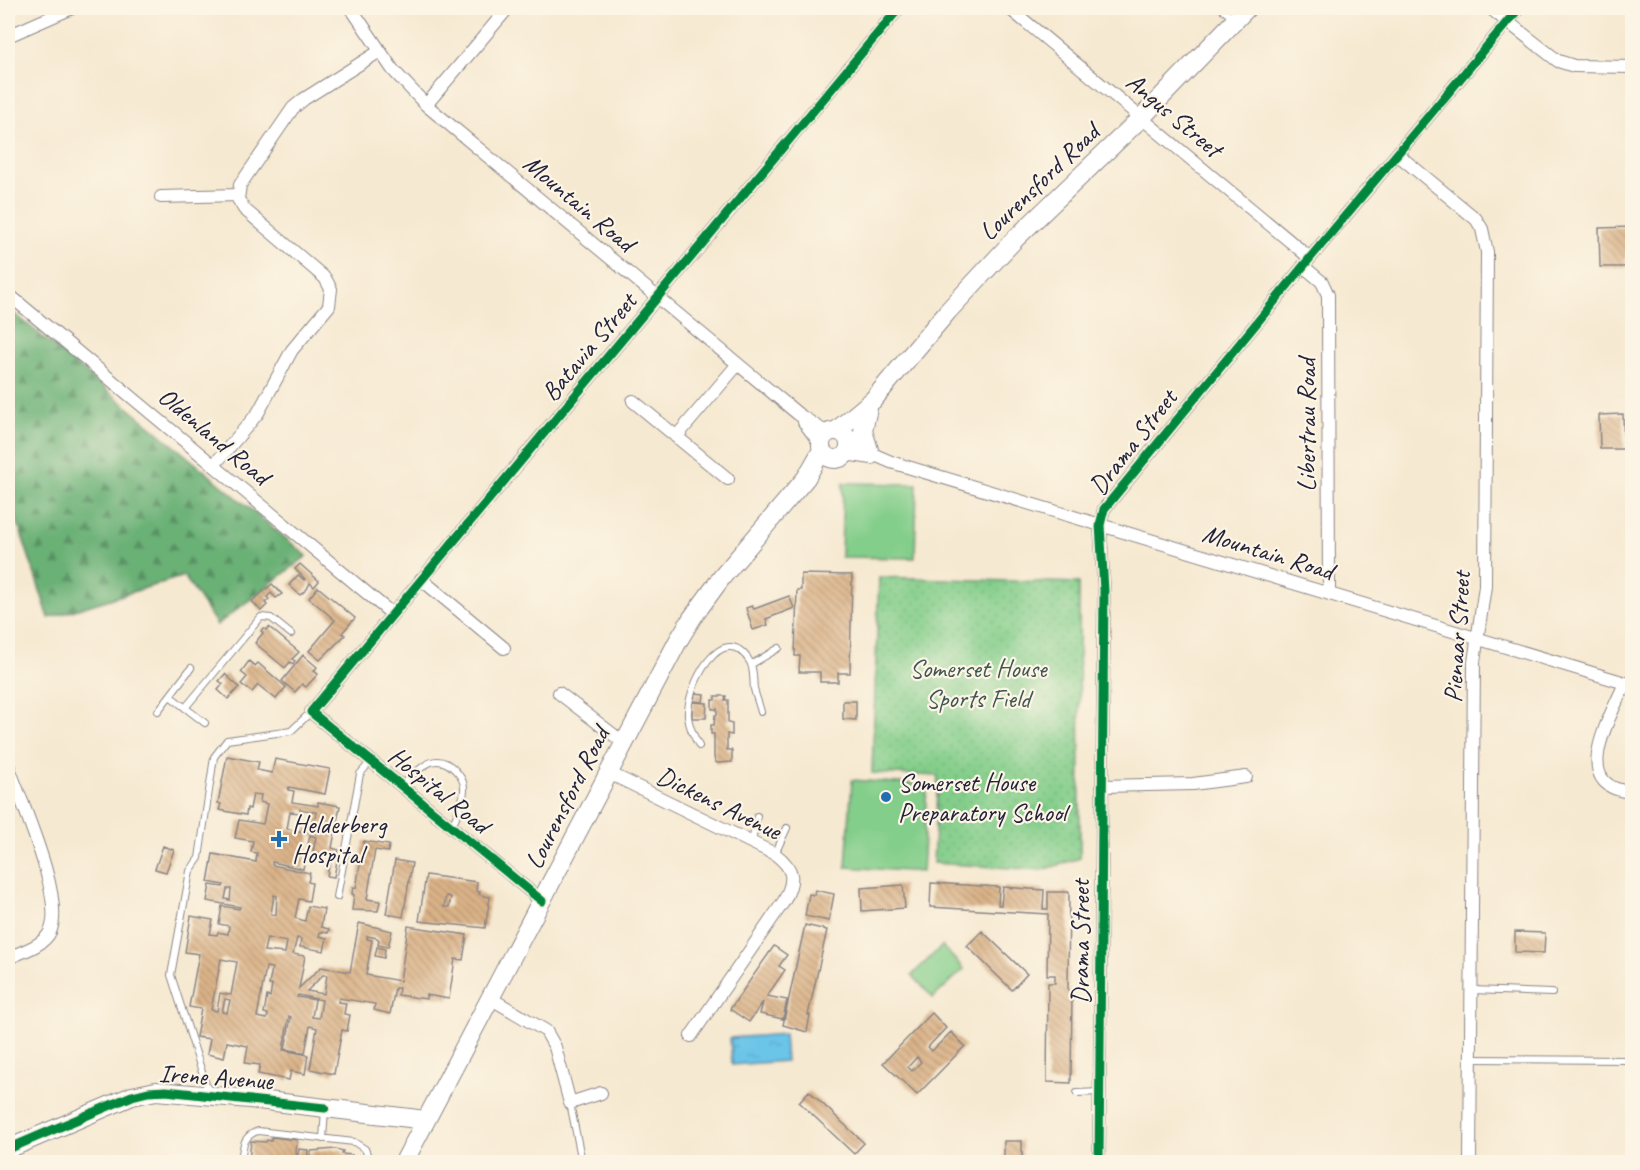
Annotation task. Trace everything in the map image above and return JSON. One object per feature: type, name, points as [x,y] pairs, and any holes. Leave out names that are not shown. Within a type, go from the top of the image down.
[{"type":"street","points":[[8,36],[72,8]]},
{"type":"street","name":"Mountain Road","points":[[351,8],[393,70],[426,105],[835,444],[1629,684]]},
{"type":"street","points":[[426,105],[508,8]]},
{"type":"street","name":"Batavia Street","points":[[310,712],[898,8]]},
{"type":"street","name":"Angus Street","points":[[1009,8],[1142,117],[1306,262]]},
{"type":"street","points":[[1490,8],[1549,56],[1564,64],[1632,67]]},
{"type":"street","name":"Drama Street","points":[[1099,1162],[1104,590],[1100,525],[1104,509],[1306,262],[1520,8]]},
{"type":"street","name":"Lourensford Road","points":[[404,1162],[678,641],[699,608],[722,577],[948,311],[1015,239],[1142,117],[1241,14]]},
{"type":"street","points":[[214,465],[265,404],[286,359],[326,311],[332,296],[329,283],[325,278],[244,210],[238,195],[243,180],[293,108],[380,51]]},
{"type":"street","name":"Pienaar Street","points":[[1397,154],[1476,219],[1485,239],[1485,586],[1474,662],[1470,1162]]},
{"type":"street","points":[[161,197],[238,195]]},
{"type":"street","name":"Libertrau Road","points":[[1306,262],[1322,282],[1328,295],[1329,594]]},
{"type":"street","name":"Oldenland Road","points":[[8,294],[392,614]]},
{"type":"street","points":[[676,437],[738,364]]},
{"type":"street","points":[[633,401],[728,479]]},
{"type":"street","points":[[870,453],[863,431],[871,404]]},
{"type":"street","name":"Mountain Road","points":[[835,444],[870,453],[891,462]]},
{"type":"street","points":[[421,579],[504,648]]},
{"type":"street","points":[[1629,684],[1599,747],[1596,760],[1599,774],[1608,785],[1621,791],[1632,792]]},
{"type":"street","points":[[559,693],[624,743]]},
{"type":"street","name":"Hospital Road","points":[[310,712],[542,901]]},
{"type":"street","points":[[8,765],[45,867],[51,889],[53,916],[52,925],[45,939],[8,958]]},
{"type":"street","name":"Dickens Avenue","points":[[609,773],[775,854],[785,861],[791,871],[792,880],[789,890],[691,1036]]},
{"type":"street","points":[[1102,786],[1193,784],[1246,777]]},
{"type":"street","points":[[490,998],[546,1031],[555,1047],[570,1103],[601,1093]]},
{"type":"street","name":"Irene Avenue","points":[[8,1149],[141,1093],[156,1091],[426,1120]]},
{"type":"lane","points":[[1221,8],[1241,14]]},
{"type":"lane","points":[[185,708],[261,617],[271,618],[291,634]]},
{"type":"lane","points":[[699,746],[690,728],[688,714],[690,691],[698,676],[720,649],[736,648],[752,664],[754,691],[761,712]]},
{"type":"lane","points":[[752,664],[779,648]]},
{"type":"lane","points":[[158,711],[191,668]]},
{"type":"lane","points":[[170,696],[205,723]]},
{"type":"lane","points":[[209,1095],[171,975],[190,871],[199,858],[214,756],[227,740],[291,731],[310,712]]},
{"type":"lane","points":[[401,786],[434,760],[450,765],[460,776],[464,787],[452,828]]},
{"type":"lane","points":[[337,897],[360,774],[371,761]]},
{"type":"lane","points":[[752,842],[757,816]]},
{"type":"lane","points":[[775,854],[787,828]]},
{"type":"lane","points":[[1472,990],[1552,993]]},
{"type":"lane","points":[[1471,1059],[1630,1060]]},
{"type":"lane","points":[[1077,1093],[1100,1092]]},
{"type":"lane","points":[[570,1103],[582,1162]]},
{"type":"lane","points":[[323,1139],[325,1108]]},
{"type":"lane","points":[[241,1162],[245,1139],[254,1132],[360,1145],[368,1155],[370,1162]]},
{"type":"green space","points":[[8,308],[307,556],[217,625],[184,576],[49,618],[8,493]]},
{"type":"green space","points":[[843,483],[917,484],[915,558],[841,557]]},
{"type":"green space","name":"Somerset House Sports Field","points":[[879,577],[1079,583],[1080,858],[1043,870],[933,863],[938,776],[872,773]]},
{"type":"green space","points":[[852,780],[927,785],[922,872],[846,867]]},
{"type":"green space","points":[[942,946],[964,969],[933,998],[912,975]]},
{"type":"water","points":[[784,1034],[786,1061],[732,1065],[730,1038]]},
{"type":"building","points":[[1632,227],[1632,256],[1626,256],[1626,267],[1600,267],[1599,228]]},
{"type":"building","points":[[1623,414],[1624,449],[1600,449],[1599,415]]},
{"type":"building","points":[[300,564],[319,581],[314,587],[310,583],[300,595],[289,585],[298,575],[305,579],[295,569]]},
{"type":"building","points":[[801,574],[852,575],[850,673],[838,673],[838,682],[820,682],[820,672],[799,672],[800,656],[795,656],[797,590],[801,590]]},
{"type":"building","points":[[272,584],[282,594],[276,598],[271,593],[265,603],[267,605],[261,611],[252,601]]},
{"type":"building","points":[[318,587],[355,618],[342,633],[345,635],[320,660],[309,651],[335,620],[309,598]]},
{"type":"building","points":[[789,596],[794,608],[766,619],[768,625],[753,630],[746,608],[752,606],[754,609]]},
{"type":"building","points":[[269,627],[299,652],[292,659],[295,661],[293,664],[290,662],[285,668],[255,643],[263,633],[261,631],[263,628],[266,630]]},
{"type":"building","points":[[303,655],[317,667],[314,671],[318,674],[306,687],[302,684],[295,692],[282,681]]},
{"type":"building","points":[[249,661],[255,666],[258,663],[286,687],[276,699],[258,685],[252,692],[241,684],[247,677],[241,672]]},
{"type":"building","points":[[225,674],[239,687],[228,699],[218,690],[223,684],[219,681]]},
{"type":"building","points":[[695,693],[704,694],[703,702],[694,701]]},
{"type":"building","points":[[715,696],[726,696],[725,700],[728,700],[728,723],[732,724],[732,735],[727,734],[727,750],[732,750],[732,762],[715,762],[714,734],[711,734],[711,725],[714,725],[715,715],[717,715],[717,709],[712,709],[712,700],[715,700]]},
{"type":"building","points":[[843,701],[856,701],[856,720],[843,719]]},
{"type":"building","points":[[692,702],[707,703],[706,718],[692,718]]},
{"type":"building","points":[[227,756],[259,762],[257,770],[272,773],[275,759],[330,769],[325,794],[289,787],[288,790],[294,791],[292,802],[318,806],[318,802],[340,806],[332,848],[339,850],[334,877],[327,876],[331,855],[313,852],[316,837],[310,835],[303,869],[272,862],[272,865],[310,873],[308,882],[312,883],[309,901],[299,899],[295,918],[305,921],[308,906],[324,909],[321,927],[329,929],[328,933],[320,932],[319,936],[327,938],[324,951],[300,947],[301,939],[297,938],[293,954],[305,956],[299,988],[321,967],[350,972],[359,923],[392,931],[388,947],[378,945],[377,938],[367,936],[367,939],[372,940],[366,975],[400,981],[408,926],[467,935],[463,960],[455,959],[449,999],[426,995],[426,999],[398,995],[399,988],[395,988],[390,1014],[374,1010],[375,1004],[339,998],[338,1002],[346,1003],[344,1014],[350,1015],[347,1031],[342,1030],[334,1074],[310,1069],[317,1028],[310,1026],[305,1053],[285,1049],[291,1017],[289,1016],[283,1050],[308,1055],[305,1074],[291,1071],[289,1080],[258,1074],[260,1065],[245,1063],[248,1046],[227,1042],[224,1058],[207,1054],[210,1039],[196,1037],[201,1009],[189,1007],[199,954],[185,952],[191,916],[213,920],[210,934],[217,935],[218,932],[228,934],[229,926],[219,924],[222,906],[239,909],[240,907],[207,901],[210,885],[223,887],[224,885],[208,882],[213,854],[256,862],[257,853],[251,852],[253,841],[235,838],[239,820],[263,824],[267,804],[260,802],[261,795],[253,794],[250,809],[247,808],[246,815],[219,810],[221,804],[218,803]],"holes":[[[300,809],[316,812],[313,830],[306,828],[306,832],[287,829],[290,812],[300,813]],[[227,889],[231,889],[230,900],[225,899]],[[274,895],[277,896],[276,915],[271,914]],[[267,938],[287,942],[285,953],[264,951]],[[221,959],[237,962],[231,995],[220,993],[217,1011],[211,1010]],[[266,967],[272,968],[269,985],[272,985],[270,997],[267,996],[264,1013],[268,1014],[267,1019],[257,1017]],[[323,975],[327,975],[324,994],[307,991]],[[298,995],[322,1000],[319,1018],[312,1017],[315,1000],[297,997]],[[225,999],[230,1000],[227,1013],[222,1012]]]},
{"type":"building","points":[[364,841],[389,845],[388,852],[375,850],[367,899],[380,901],[378,911],[352,910],[353,887],[356,888]]},
{"type":"building","points":[[163,846],[174,850],[166,872],[155,869]]},
{"type":"building","points":[[395,860],[412,863],[403,917],[386,914]]},
{"type":"building","points":[[426,875],[477,882],[476,891],[483,896],[490,897],[485,928],[419,921]],"holes":[[[446,896],[451,897],[449,907],[444,907]]]},
{"type":"building","points":[[931,883],[999,887],[998,905],[1001,905],[1003,887],[1044,890],[1043,909],[1048,909],[1048,892],[1069,892],[1068,990],[1072,991],[1071,1083],[1047,1082],[1048,983],[1055,983],[1055,975],[1047,975],[1048,914],[930,907]]},
{"type":"building","points":[[903,885],[905,908],[862,911],[861,888]]},
{"type":"building","points":[[815,890],[834,894],[829,921],[805,916],[809,894],[814,895]]},
{"type":"building","points":[[805,925],[827,930],[808,1015],[810,1015],[807,1032],[783,1025]]},
{"type":"building","points":[[982,931],[1027,974],[1012,990],[967,946]]},
{"type":"building","points":[[1515,932],[1545,933],[1544,953],[1515,952]]},
{"type":"building","points":[[774,946],[787,955],[779,966],[785,970],[767,996],[787,1000],[783,1019],[760,1014],[763,1002],[749,1022],[730,1009]]},
{"type":"building","points":[[377,947],[385,949],[384,958],[375,956]]},
{"type":"building","points":[[932,1013],[946,1028],[928,1047],[932,1051],[951,1032],[965,1046],[917,1095],[883,1063]],"holes":[[[917,1057],[921,1062],[912,1071],[908,1067]]]},
{"type":"building","points":[[809,1091],[864,1143],[854,1154],[799,1102]]},
{"type":"building","points":[[272,1137],[297,1140],[296,1154],[298,1155],[299,1149],[308,1150],[308,1155],[311,1156],[311,1151],[336,1149],[343,1151],[342,1154],[352,1155],[351,1162],[294,1162],[294,1160],[270,1158],[270,1162],[249,1162],[251,1141],[266,1142],[271,1141]]},
{"type":"building","points":[[1004,1141],[1022,1141],[1022,1162],[1004,1162]]},
{"type":"cycle path","points":[[542,901],[311,712],[899,8]]},
{"type":"cycle path","points":[[1099,1162],[1104,590],[1100,525],[1104,509],[1519,8]]},
{"type":"cycle path","points":[[8,1149],[132,1096],[148,1092],[166,1091],[325,1108]]},
{"type":"place","name":"Somerset House Preparatory School","points":[[886,797]]},
{"type":"place","name":"Helderberg Hospital","points":[[279,839]]}]
